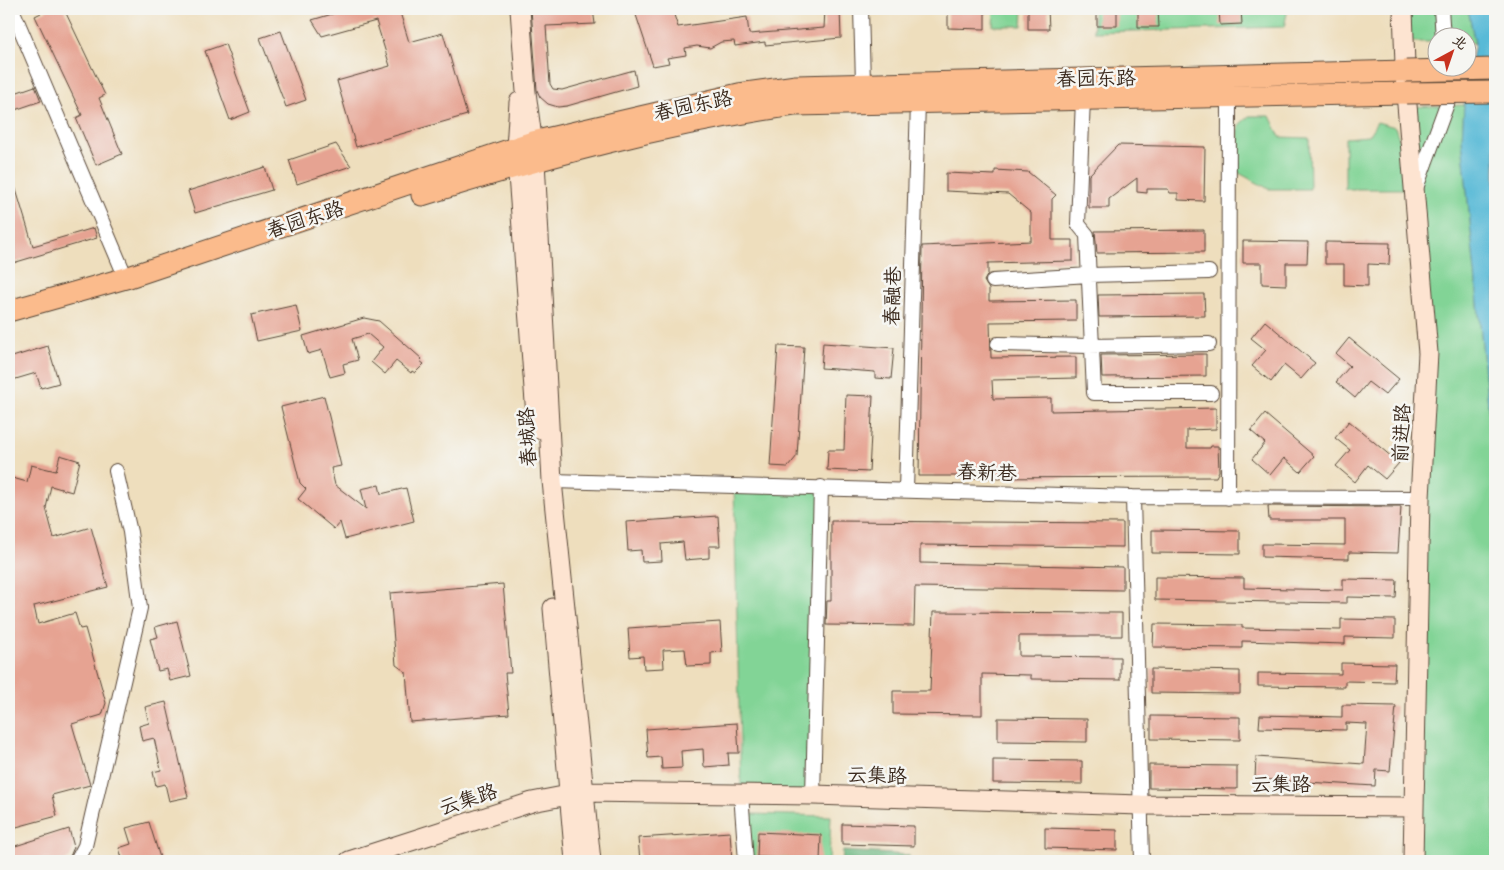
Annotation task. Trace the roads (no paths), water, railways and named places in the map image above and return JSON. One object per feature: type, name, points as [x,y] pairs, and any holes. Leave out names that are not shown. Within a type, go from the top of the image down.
[{"type":"main road","name":"春园东路","points":[[9,310],[126,278],[525,154],[739,94],[796,86],[1495,69]]},
{"type":"main road","name":"春园东路","points":[[9,325],[525,154],[794,105],[1495,92]]},
{"type":"street","points":[[12,9],[126,278]]},
{"type":"street","name":"春城路","points":[[510,9],[520,92],[576,794],[575,861]]},
{"type":"street","name":"春城路","points":[[520,9],[526,92],[527,306],[576,794],[591,861]]},
{"type":"street","points":[[860,9],[863,84]]},
{"type":"street","name":"前进路","points":[[1403,9],[1406,93],[1428,353],[1420,498],[1413,861]]},
{"type":"street","points":[[1441,9],[1442,28]]},
{"type":"street","points":[[1414,192],[1448,101],[1446,78]]},
{"type":"street","points":[[1228,498],[1229,97]]},
{"type":"street","points":[[1084,100],[1078,224],[1087,235],[1094,393],[1211,393]]},
{"type":"street","name":"春融巷","points":[[906,490],[918,103]]},
{"type":"street","points":[[992,281],[1089,275],[1208,272]]},
{"type":"street","points":[[998,344],[1209,344]]},
{"type":"street","points":[[77,861],[85,846],[140,608],[130,532],[116,471]]},
{"type":"street","name":"春新巷","points":[[552,481],[1133,497],[1420,498]]},
{"type":"street","points":[[813,795],[821,487]]},
{"type":"street","points":[[1133,497],[1142,861]]},
{"type":"street","name":"云集路","points":[[349,861],[532,802],[576,794],[813,795],[1141,805],[1414,807]]},
{"type":"street","points":[[741,794],[746,861]]},
{"type":"water","points":[[1468,9],[1495,9],[1495,477],[1462,140],[1464,105],[1469,78],[1476,78],[1476,28],[1472,28]]}]
